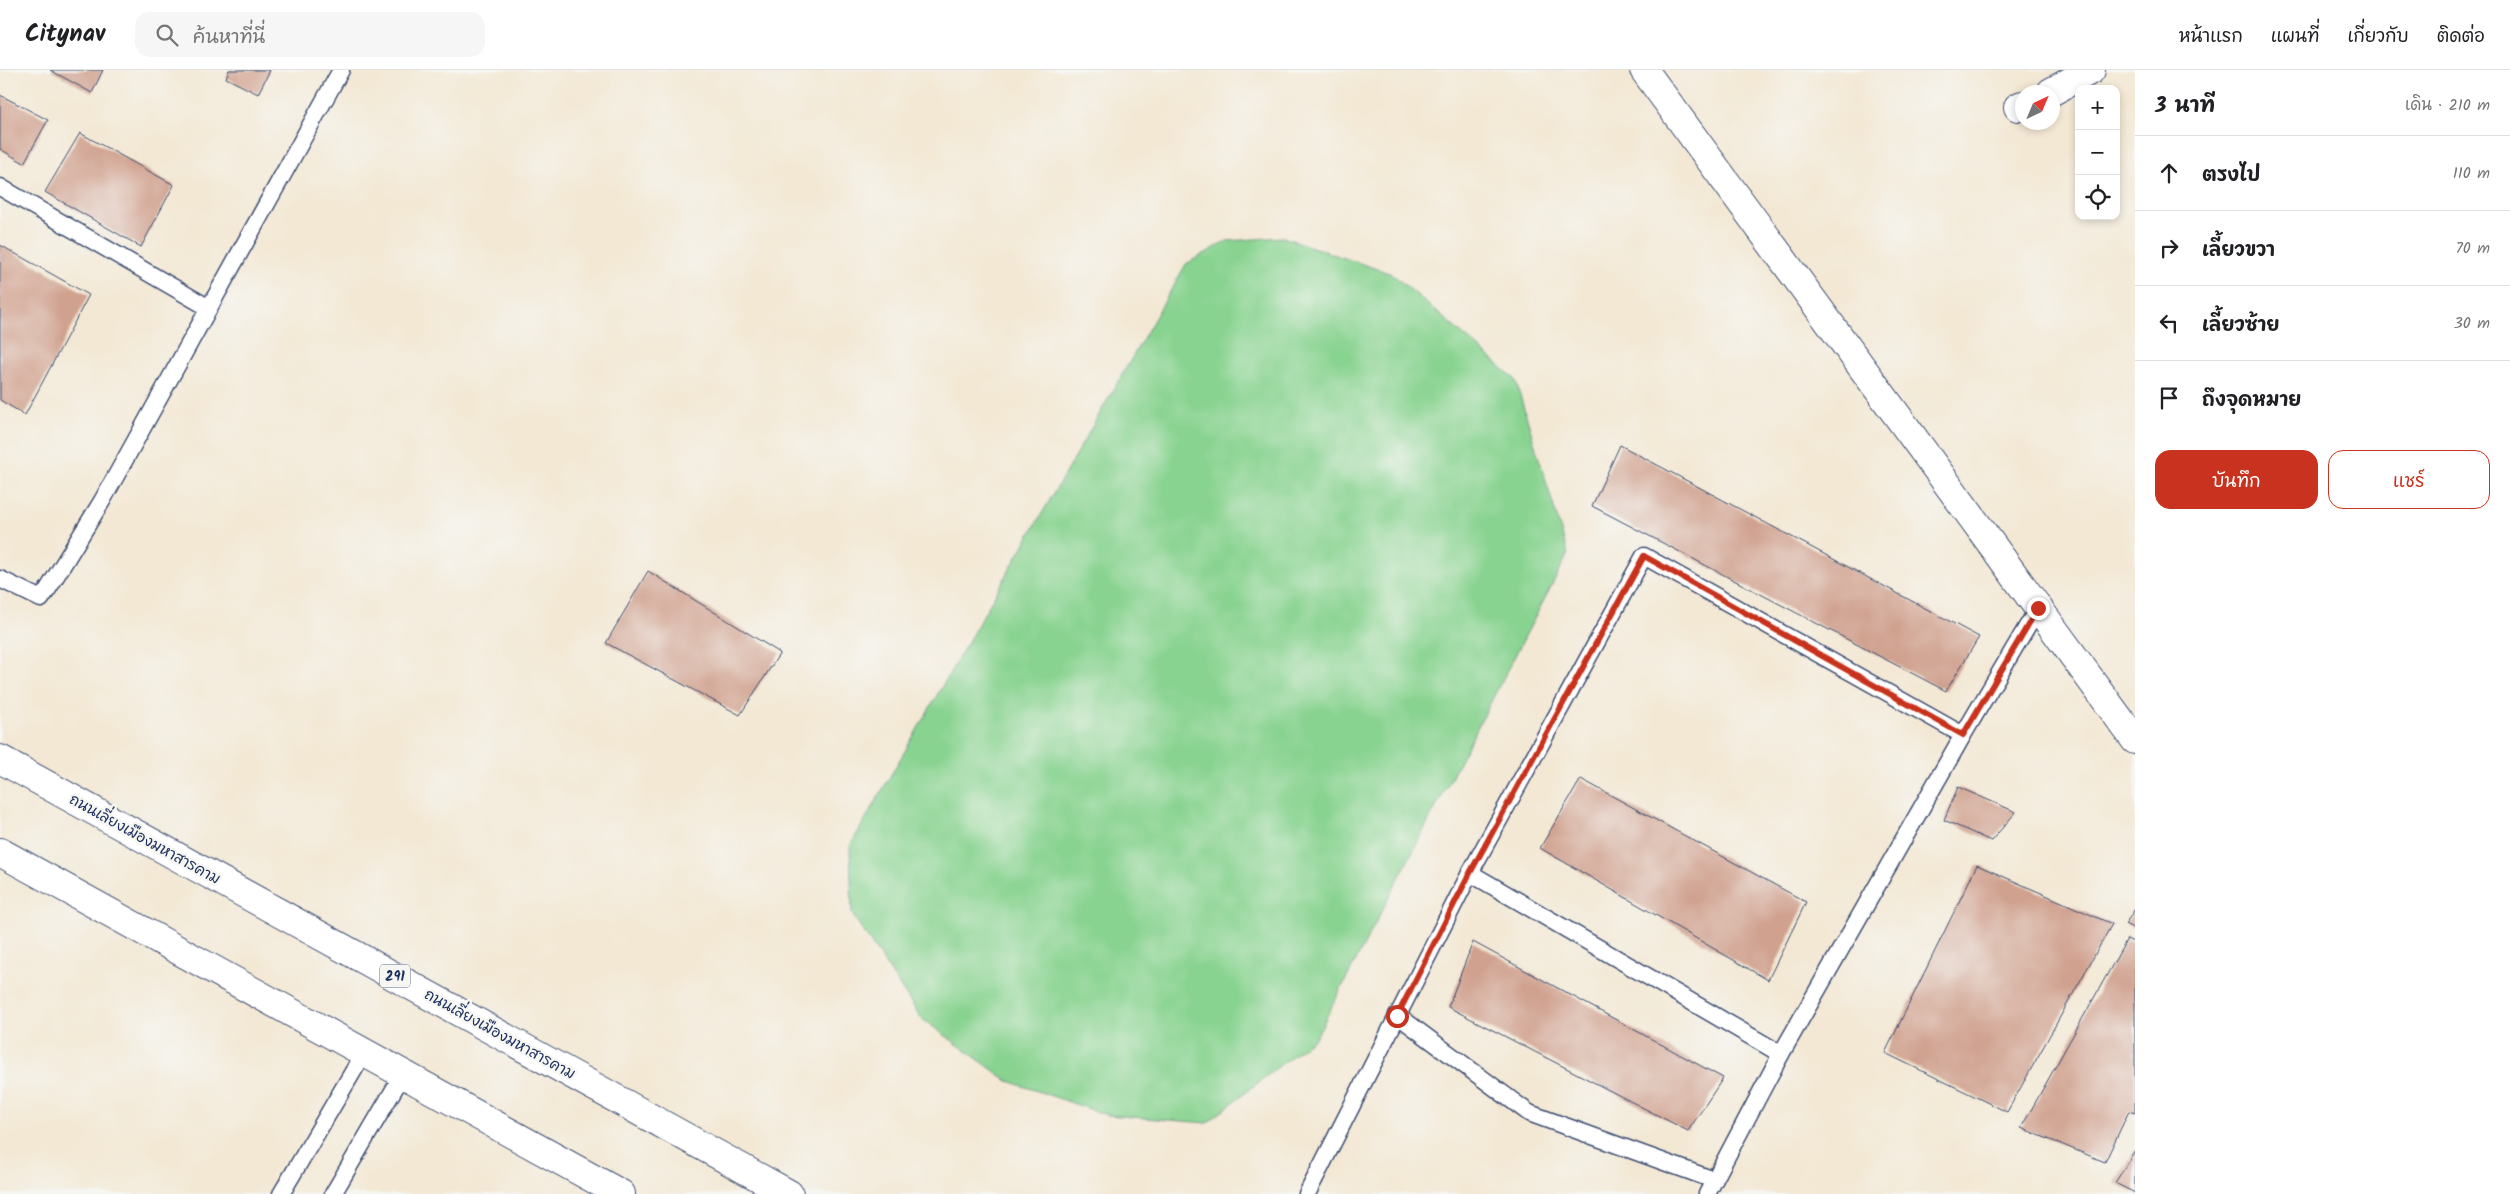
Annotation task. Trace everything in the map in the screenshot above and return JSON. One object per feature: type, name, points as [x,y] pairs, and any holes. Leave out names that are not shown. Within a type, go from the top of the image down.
[{"type":"main road","points":[[1644,70],[2135,740]]},
{"type":"main road","points":[[2060,87],[2091,70]]},
{"type":"main road","name":"ถนนเลี่ยงเมืองมหาสารคาม","points":[[0,759],[790,1194]]},
{"type":"main road","points":[[0,852],[621,1194]]},
{"type":"lane","points":[[0,578],[41,599],[102,500],[341,70]]},
{"type":"lane","points":[[0,188],[210,308]]},
{"type":"lane","points":[[1307,1194],[1470,873],[1644,556],[1963,735]]},
{"type":"lane","points":[[1397,1016],[1529,1113],[1710,1187],[1781,1054],[1963,735],[2038,608]]},
{"type":"lane","points":[[1470,873],[1781,1054]]},
{"type":"lane","points":[[281,1194],[364,1053]]},
{"type":"lane","points":[[333,1194],[403,1074]]},
{"type":"green space","points":[[1283,237],[1392,274],[1515,379],[1568,554],[1316,1037],[1207,1123],[1107,1115],[1008,1081],[921,1018],[852,914],[850,846],[1186,264],[1227,241]]},
{"type":"building","points":[[50,70],[103,70],[92,93]]},
{"type":"building","points":[[229,70],[270,70],[258,94],[226,78]]},
{"type":"building","points":[[0,95],[48,120],[24,163],[0,149]]},
{"type":"building","points":[[80,133],[174,185],[141,247],[45,192]]},
{"type":"building","points":[[0,245],[89,295],[25,415],[0,400]]},
{"type":"building","points":[[1620,445],[1979,637],[1946,691],[1592,506]]},
{"type":"building","points":[[648,571],[780,653],[740,715],[606,643]]},
{"type":"building","points":[[1581,779],[1806,902],[1768,980],[1540,848]]},
{"type":"building","points":[[1958,787],[2016,812],[1991,841],[1944,820]]},
{"type":"building","points":[[1977,865],[2112,924],[2007,1112],[1885,1053]]},
{"type":"building","points":[[2135,909],[2135,929],[2125,924]]},
{"type":"building","points":[[2127,939],[2135,943],[2135,1113],[2129,1111],[2105,1162],[2021,1128]]},
{"type":"building","points":[[1473,942],[1723,1078],[1688,1131],[1448,1007]]},
{"type":"building","points":[[2135,1150],[2135,1193],[2115,1183]]},
{"type":"route","points":[[1397,1016],[1470,873],[1644,556],[1963,735],[2038,608]]}]
